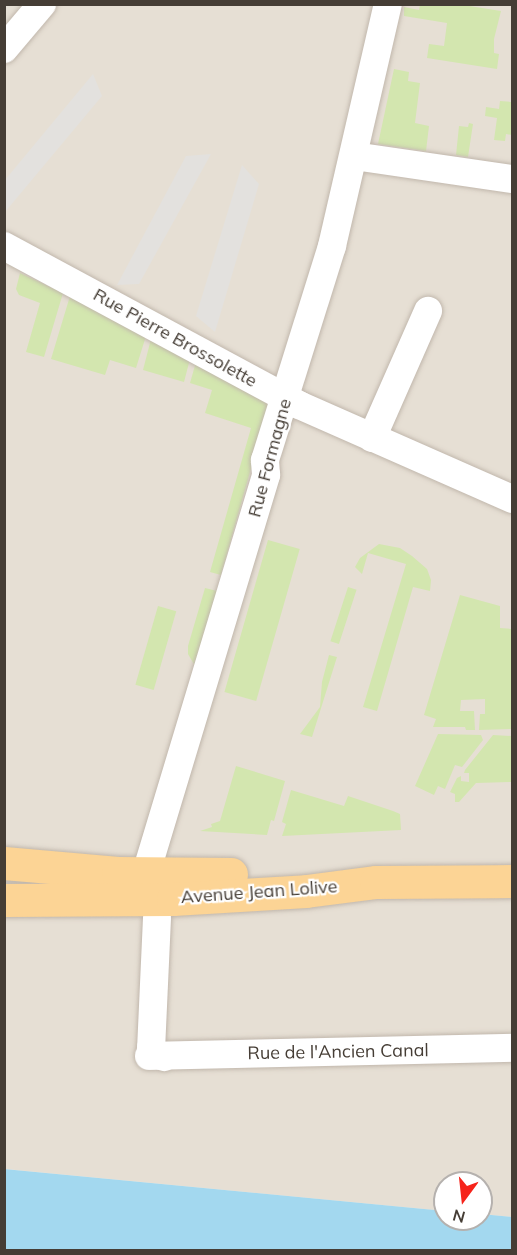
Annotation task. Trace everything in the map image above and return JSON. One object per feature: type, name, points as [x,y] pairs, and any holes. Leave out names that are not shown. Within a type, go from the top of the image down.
[{"type":"main road","points":[[4,863],[146,873],[307,873],[376,882]]},
{"type":"main road","name":"Avenue Jean Lolive","points":[[4,900],[173,899],[306,891],[376,882],[513,881]]},
{"type":"street","points":[[4,49],[42,4]]},
{"type":"street","name":"Rue Formagne","points":[[146,873],[266,475],[265,460],[332,246],[388,4]]},
{"type":"street","points":[[354,156],[513,179]]},
{"type":"street","name":"Rue Pierre Brossolette","points":[[4,246],[286,398],[513,499]]},
{"type":"street","points":[[372,438],[428,311]]},
{"type":"street","name":"Rue de l'Ancien Canal","points":[[156,918],[151,1048],[157,1057],[513,1048]]},
{"type":"shaded area","points":[[4,5],[512,5],[512,1217],[493,1215],[493,1171],[433,1171],[433,1210],[5,1169]]},
{"type":"shaded area","points":[[93,74],[102,96],[5,212],[5,180]]},
{"type":"shaded area","points":[[211,154],[139,284],[117,285],[186,156]]},
{"type":"shaded area","points":[[242,165],[259,184],[215,332],[196,316]]},
{"type":"green space","points":[[420,5],[463,5],[501,11],[494,39],[494,53],[499,54],[497,69],[427,58],[429,44],[444,46],[447,23],[404,16],[404,7],[419,10]]},
{"type":"green space","points":[[394,69],[409,72],[408,81],[420,83],[415,123],[429,126],[426,151],[378,144]]},
{"type":"green space","points":[[500,101],[512,102],[512,135],[506,134],[505,141],[494,140],[497,118],[485,116],[486,107],[499,109]]},
{"type":"green space","points":[[469,123],[473,124],[468,157],[456,155],[459,126],[468,127]]},
{"type":"green space","points":[[20,273],[63,293],[44,357],[26,352],[40,303],[19,295],[16,289]]},
{"type":"green space","points":[[70,296],[146,336],[136,368],[110,360],[105,375],[51,359]]},
{"type":"green space","points":[[151,339],[190,359],[184,382],[143,370]]},
{"type":"green space","points":[[196,362],[270,401],[221,575],[210,572],[251,428],[205,413],[212,390],[190,383]]},
{"type":"green space","points":[[268,540],[300,549],[256,701],[224,692]]},
{"type":"green space","points":[[379,544],[400,548],[412,556],[427,569],[431,580],[430,591],[413,587],[377,711],[363,707],[406,564],[368,553],[362,574],[355,567],[360,558]]},
{"type":"green space","points":[[348,587],[357,590],[339,644],[330,641]]},
{"type":"green space","points":[[205,588],[217,591],[195,666],[188,654],[188,646]]},
{"type":"green space","points":[[460,595],[500,606],[500,628],[512,629],[512,729],[479,730],[480,714],[485,714],[485,699],[461,700],[460,711],[474,711],[475,730],[466,730],[465,727],[433,727],[436,719],[424,715]]},
{"type":"green space","points":[[158,606],[176,611],[154,690],[135,685]]},
{"type":"green space","points":[[329,655],[337,657],[312,737],[300,734],[320,707],[322,682]]},
{"type":"green space","points":[[438,734],[481,735],[483,740],[462,767],[455,765],[445,789],[438,786],[434,795],[415,786]]},
{"type":"green space","points":[[493,735],[512,736],[512,782],[476,783],[459,802],[455,802],[455,794],[450,792],[457,778],[461,776],[461,781],[469,782],[469,773],[464,773],[465,770]]},
{"type":"green space","points":[[236,766],[285,781],[274,821],[271,820],[267,835],[200,831],[220,821]]},
{"type":"green space","points":[[291,790],[344,806],[348,796],[393,811],[400,814],[401,830],[282,836],[286,824],[282,822]]},
{"type":"water","points":[[4,1169],[433,1210],[433,1231],[493,1231],[493,1215],[512,1217],[512,1250],[5,1250]]}]
